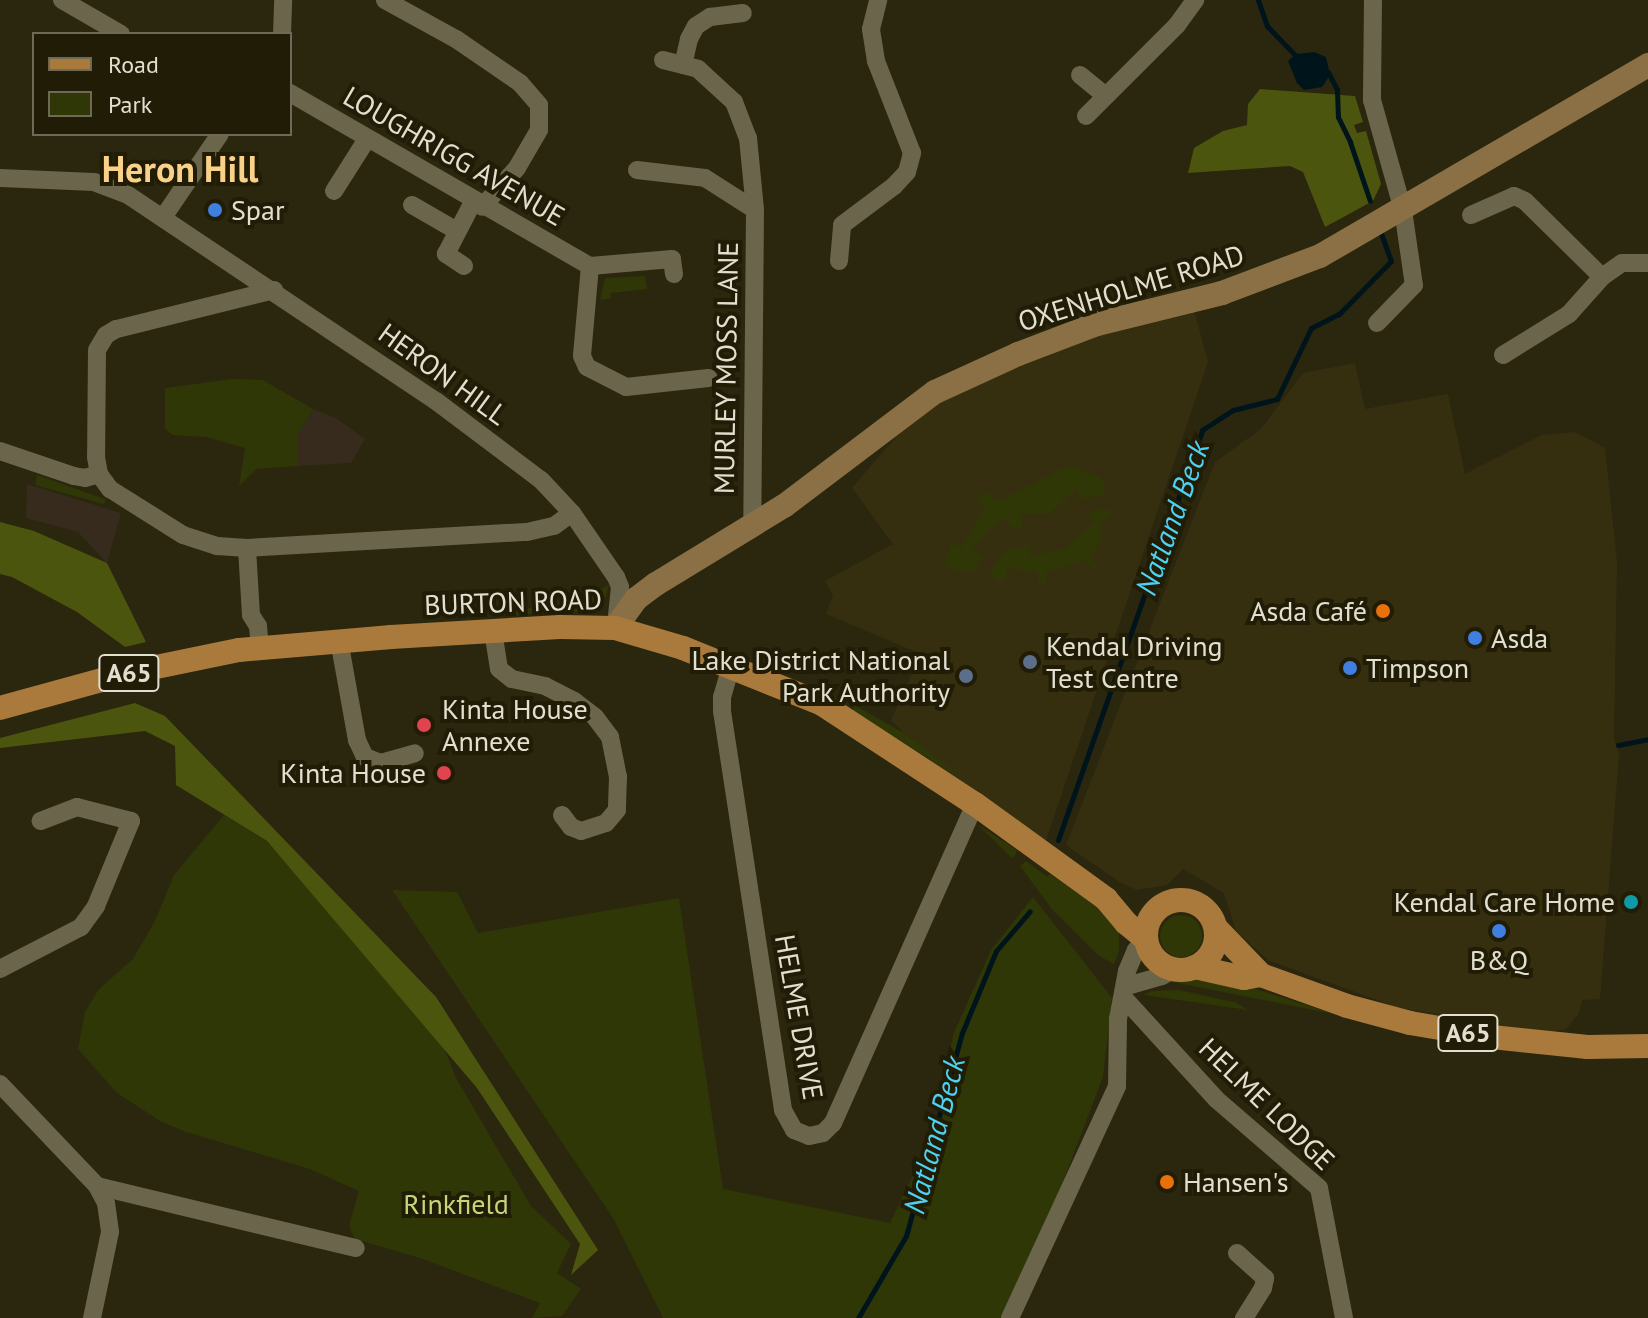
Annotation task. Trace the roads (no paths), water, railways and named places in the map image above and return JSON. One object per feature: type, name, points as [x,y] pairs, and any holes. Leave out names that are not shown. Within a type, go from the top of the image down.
[{"type":"main road","name":"OXENHOLME ROAD","points":[[615,628],[636,599],[656,584],[752,527],[935,392],[1018,354],[1097,324],[1192,302],[1272,276],[1320,256],[1648,65]]},
{"type":"main road","name":"BURTON ROAD","points":[[0,708],[127,673],[260,647],[493,631],[615,628],[731,666],[822,704],[975,804],[1106,899],[1126,923],[1146,940]]},
{"type":"main road","name":"BURTON ROAD","points":[[1106,899],[1160,906]]},
{"type":"main road","name":"A65","points":[[1160,906],[1179,899],[1198,904],[1213,918],[1216,928],[1261,975],[1333,1001],[1410,1023],[1492,1037],[1587,1047],[1648,1046]]},
{"type":"main road","points":[[1146,940],[1148,920],[1160,906]]},
{"type":"main road","points":[[1184,968],[1212,951],[1216,928]]},
{"type":"main road","name":"A65","points":[[1146,940],[1156,960],[1244,978],[1261,975]]},
{"type":"street","points":[[62,0],[118,32]]},
{"type":"street","points":[[282,32],[283,0]]},
{"type":"street","points":[[385,0],[469,48],[520,83],[539,105],[539,130],[517,168],[478,204],[457,231],[446,254],[464,266]]},
{"type":"street","points":[[839,261],[842,225],[894,186],[907,172],[912,153],[876,61],[871,29],[878,0]]},
{"type":"street","points":[[1086,116],[1177,25],[1195,0]]},
{"type":"street","points":[[1377,323],[1414,285],[1403,210],[1372,100],[1373,0],[1381,0]]},
{"type":"street","points":[[683,65],[689,39],[696,26],[710,17],[743,13]]},
{"type":"street","name":"MURLEY MOSS LANE","points":[[663,60],[698,69],[734,102],[748,138],[755,210],[752,527]]},
{"type":"street","points":[[1080,75],[1105,95]]},
{"type":"street","name":"LOUGHRIGG AVENUE","points":[[292,94],[590,266]]},
{"type":"street","points":[[164,216],[219,136]]},
{"type":"street","points":[[334,191],[367,139]]},
{"type":"street","name":"MURLEY MOSS LANE","points":[[637,170],[705,178],[755,210]]},
{"type":"street","name":"HERON HILL","points":[[0,178],[94,182],[128,195],[274,290],[447,410],[541,480],[572,513],[620,587],[615,628]]},
{"type":"street","points":[[1471,215],[1514,196],[1525,201],[1602,277]]},
{"type":"street","points":[[412,205],[457,231]]},
{"type":"street","points":[[1503,355],[1569,314],[1602,277],[1622,263],[1648,263]]},
{"type":"street","points":[[679,264],[590,266],[582,356],[587,367],[626,387],[699,384]]},
{"type":"street","points":[[274,290],[116,329],[106,335],[97,358],[96,457],[99,474],[110,489],[183,535],[209,545],[247,548],[527,532],[554,526],[572,513]]},
{"type":"street","points":[[0,451],[74,476],[85,478],[99,474]]},
{"type":"street","points":[[247,548],[251,615],[258,626],[260,647]]},
{"type":"street","points":[[493,631],[499,669],[512,679],[545,686],[574,701],[595,717],[610,737],[618,777],[617,810],[606,823],[581,831],[571,827],[562,815]]},
{"type":"street","points":[[339,640],[357,740],[365,757],[381,763],[415,753]]},
{"type":"street","name":"HELME DRIVE","points":[[731,666],[722,697],[722,711],[783,1110],[794,1130],[809,1136],[823,1133],[833,1123],[975,804]]},
{"type":"street","points":[[0,969],[81,927],[96,906],[131,821],[77,807],[41,821]]},
{"type":"street","points":[[1010,1318],[1117,1086],[1118,1019],[1127,971],[1136,950],[1146,940]]},
{"type":"street","points":[[1125,991],[1184,968]]},
{"type":"street","name":"HELME LODGE","points":[[1125,991],[1216,1099],[1319,1188],[1344,1318]]},
{"type":"street","points":[[4,1097],[97,1186],[106,1203],[110,1232],[92,1318]]},
{"type":"street","points":[[97,1186],[356,1248]]},
{"type":"street","points":[[1237,1253],[1265,1278],[1263,1288],[1244,1318]]},
{"type":"water","points":[[1314,52],[1326,57],[1330,75],[1322,87],[1304,90],[1297,83],[1288,61],[1296,54]]},
{"type":"waterway","name":"Natland Beck","points":[[1258,0],[1267,26],[1297,57]]},
{"type":"waterway","name":"Natland Beck","points":[[1328,72],[1337,90],[1338,117],[1370,201]]},
{"type":"waterway","name":"Natland Beck","points":[[1058,840],[1202,430],[1233,410],[1277,399],[1311,328],[1339,314],[1391,261],[1381,234]]},
{"type":"waterway","points":[[1618,745],[1648,739]]},
{"type":"waterway","name":"Natland Beck","points":[[858,1318],[906,1236],[962,1033],[996,951],[1030,911]]},
{"type":"place","name":"Spar","points":[[215,210]]},
{"type":"place","name":"Asda Café","points":[[1383,611]]},
{"type":"place","name":"Asda","points":[[1475,638]]},
{"type":"place","name":"Kendal Driving Test Centre","points":[[1030,662]]},
{"type":"place","name":"Timpson","points":[[1350,668]]},
{"type":"place","name":"Lake District National Park Authority","points":[[966,676]]},
{"type":"place","name":"Kinta House Annexe","points":[[424,725]]},
{"type":"place","name":"Kinta House","points":[[444,773]]},
{"type":"place","name":"Kendal Care Home","points":[[1631,902]]},
{"type":"place","name":"B&Q","points":[[1499,931]]},
{"type":"place","name":"Hansen's","points":[[1167,1182]]},
{"type":"district","name":"Heron Hill","points":[[180,169]]},
{"type":"park label","name":"Rinkfield","points":[[456,1204]]}]
